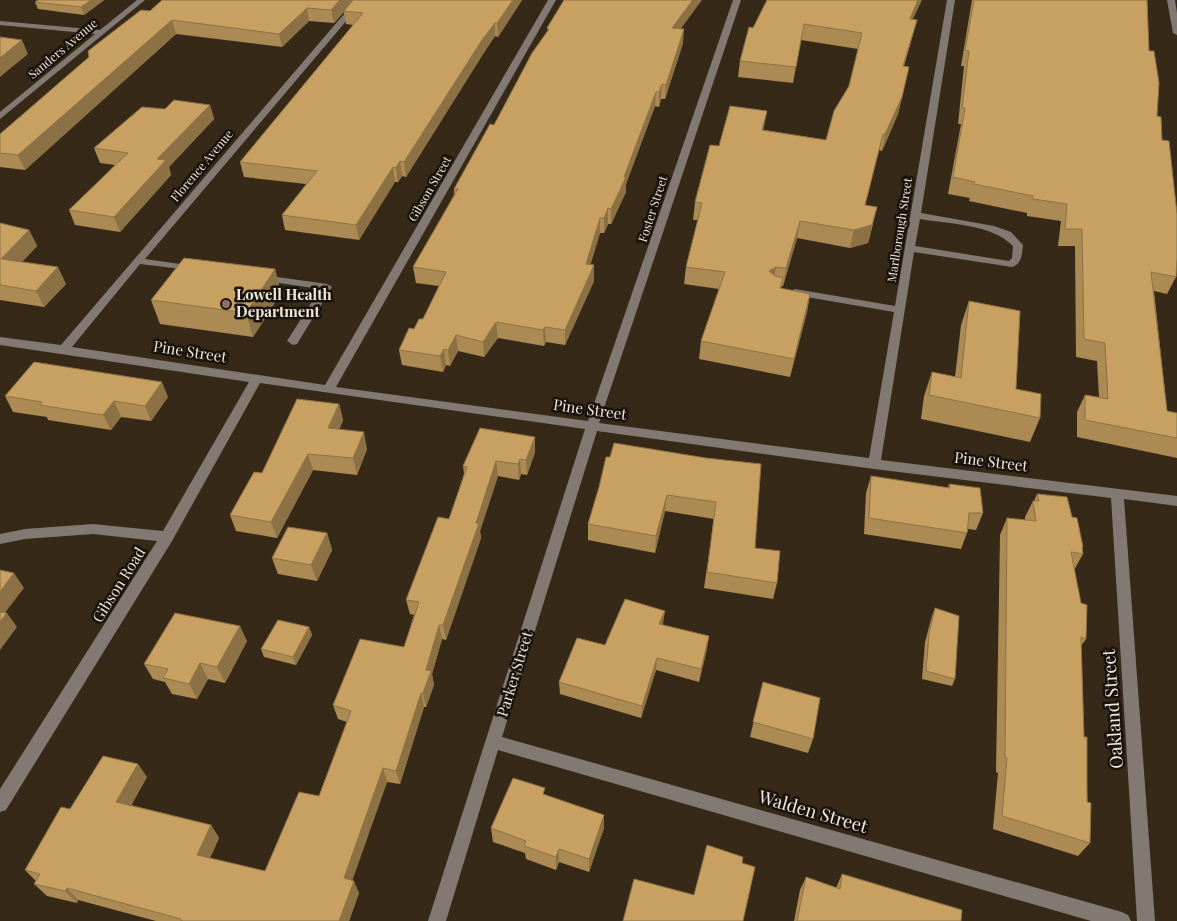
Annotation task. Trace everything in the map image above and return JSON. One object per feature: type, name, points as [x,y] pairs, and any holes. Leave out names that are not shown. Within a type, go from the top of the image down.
[{"type":"street","name":"Sanders Avenue","points":[[0,116],[140,0]]},
{"type":"street","name":"Florence Avenue","points":[[64,349],[207,178],[360,0]]},
{"type":"street","name":"Gibson Street","points":[[328,390],[552,0]]},
{"type":"street","name":"Foster Street","points":[[592,426],[737,0]]},
{"type":"street","name":"Marlborough Street","points":[[874,464],[951,0]]},
{"type":"street","points":[[1172,0],[1177,33]]},
{"type":"street","points":[[0,22],[101,32]]},
{"type":"street","points":[[910,248],[1012,264],[1017,258],[1018,245],[1007,234],[991,228],[915,215]]},
{"type":"street","points":[[139,261],[208,271]]},
{"type":"street","points":[[248,276],[327,287],[292,341]]},
{"type":"street","points":[[783,290],[899,310]]},
{"type":"street","name":"Pine Street","points":[[0,341],[64,349],[328,390],[592,426],[874,464],[1177,501]]},
{"type":"street","name":"Gibson Road","points":[[0,804],[168,537],[257,378]]},
{"type":"street","name":"Parker Street","points":[[437,921],[592,426]]},
{"type":"street","name":"Oakland Street","points":[[1117,494],[1146,921]]},
{"type":"street","points":[[0,539],[25,534],[93,530],[168,537]]},
{"type":"street","name":"Walden Street","points":[[494,742],[1122,921]]},
{"type":"building","points":[[38,0],[91,0],[81,7],[35,2]]},
{"type":"building","points":[[162,0],[340,0],[331,10],[307,8],[279,34],[172,20],[18,155],[0,153],[0,134],[89,57],[88,51],[141,10],[150,11]]},
{"type":"building","points":[[353,0],[513,0],[482,40],[404,162],[400,161],[396,168],[393,167],[356,225],[282,215],[317,171],[240,162],[363,13],[344,11]]},
{"type":"building","points":[[564,0],[693,0],[672,28],[684,29],[666,85],[662,84],[659,92],[656,92],[624,177],[626,177],[611,209],[608,208],[604,218],[600,218],[586,264],[594,265],[565,330],[545,327],[543,330],[496,322],[483,342],[456,335],[448,350],[444,349],[440,356],[399,350],[409,328],[414,329],[419,319],[423,319],[446,272],[413,267],[458,189],[454,189],[490,124],[494,125],[532,53],[549,29],[547,28]]},
{"type":"building","points":[[767,0],[918,0],[910,19],[917,20],[903,66],[909,67],[902,97],[885,134],[883,134],[865,205],[877,207],[872,225],[854,230],[800,221],[786,268],[776,267],[769,271],[775,276],[783,278],[780,288],[810,294],[794,359],[701,341],[725,272],[686,267],[702,203],[695,202],[710,145],[719,146],[730,106],[767,111],[762,130],[826,140],[834,111],[849,86],[862,33],[804,24],[796,67],[740,61],[749,27],[753,28]]},
{"type":"building","points":[[974,0],[1147,0],[1149,51],[1154,51],[1159,83],[1157,116],[1161,117],[1162,140],[1169,141],[1177,214],[1176,277],[1151,272],[1167,411],[1177,413],[1177,438],[1085,420],[1085,395],[1108,399],[1105,343],[1084,339],[1082,229],[1065,229],[1067,204],[1033,199],[1033,196],[974,184],[975,182],[953,177],[965,108],[962,108],[969,51],[965,50]]},
{"type":"building","points":[[0,37],[22,40],[0,58]]},
{"type":"building","points":[[174,100],[210,105],[157,159],[166,160],[114,217],[69,210],[128,153],[94,148],[142,107],[165,109]]},
{"type":"building","points":[[0,223],[29,230],[1,259],[58,267],[36,291],[0,285]]},
{"type":"building","points":[[184,258],[275,269],[246,313],[151,300]]},
{"type":"building","points":[[969,301],[1020,311],[1016,389],[1041,394],[1040,418],[929,395],[932,372],[961,378]]},
{"type":"building","points":[[34,362],[162,382],[145,406],[114,401],[103,415],[40,405],[42,402],[5,396]]},
{"type":"building","points":[[297,399],[339,404],[328,428],[364,432],[353,458],[308,454],[271,522],[230,515],[254,472],[262,473]]},
{"type":"building","points":[[480,428],[535,437],[526,460],[520,459],[518,464],[496,461],[476,523],[479,523],[443,625],[439,625],[426,670],[431,671],[423,693],[421,693],[396,771],[383,768],[344,878],[354,881],[339,921],[183,921],[67,888],[65,891],[34,884],[40,874],[25,870],[61,807],[70,809],[103,756],[138,764],[116,802],[211,825],[197,855],[265,871],[299,792],[319,796],[351,711],[333,705],[360,639],[404,647],[419,602],[406,600],[438,517],[449,519],[467,467],[463,466]]},
{"type":"building","points":[[614,443],[706,458],[761,464],[755,548],[780,551],[777,583],[707,572],[716,502],[667,495],[656,536],[588,524],[606,457],[610,457]]},
{"type":"building","points":[[871,476],[950,488],[949,484],[980,488],[983,513],[969,513],[967,533],[869,518]]},
{"type":"building","points":[[1037,494],[1067,497],[1072,517],[1077,518],[1083,547],[1083,554],[1071,552],[1081,603],[1087,605],[1086,639],[1081,637],[1084,737],[1087,737],[1087,802],[1091,803],[1090,843],[1002,816],[1007,758],[1005,758],[1007,518],[1036,521],[1033,501],[1039,501]]},
{"type":"building","points":[[288,527],[327,533],[311,565],[272,558]]},
{"type":"building","points":[[0,570],[14,573],[0,592]]},
{"type":"building","points":[[625,599],[665,611],[659,624],[709,636],[701,669],[657,658],[642,706],[559,682],[577,638],[605,645]]},
{"type":"building","points":[[935,608],[959,616],[955,679],[926,671],[929,634]]},
{"type":"building","points":[[0,612],[7,613],[0,622]]},
{"type":"building","points":[[175,613],[240,626],[217,667],[200,663],[189,684],[163,678],[168,669],[144,664]]},
{"type":"building","points":[[278,620],[309,627],[293,657],[261,649]]},
{"type":"building","points":[[763,682],[820,698],[813,739],[753,722]]},
{"type":"building","points":[[513,778],[545,788],[543,794],[604,815],[589,859],[559,849],[556,857],[524,846],[526,841],[491,828]]},
{"type":"building","points":[[707,845],[743,857],[742,863],[755,867],[743,921],[623,921],[634,879],[694,895]]},
{"type":"building","points":[[842,874],[962,910],[961,921],[797,921],[806,877],[840,889]]},
{"type":"place","name":"Lowell Health Department","points":[[226,304]]}]
